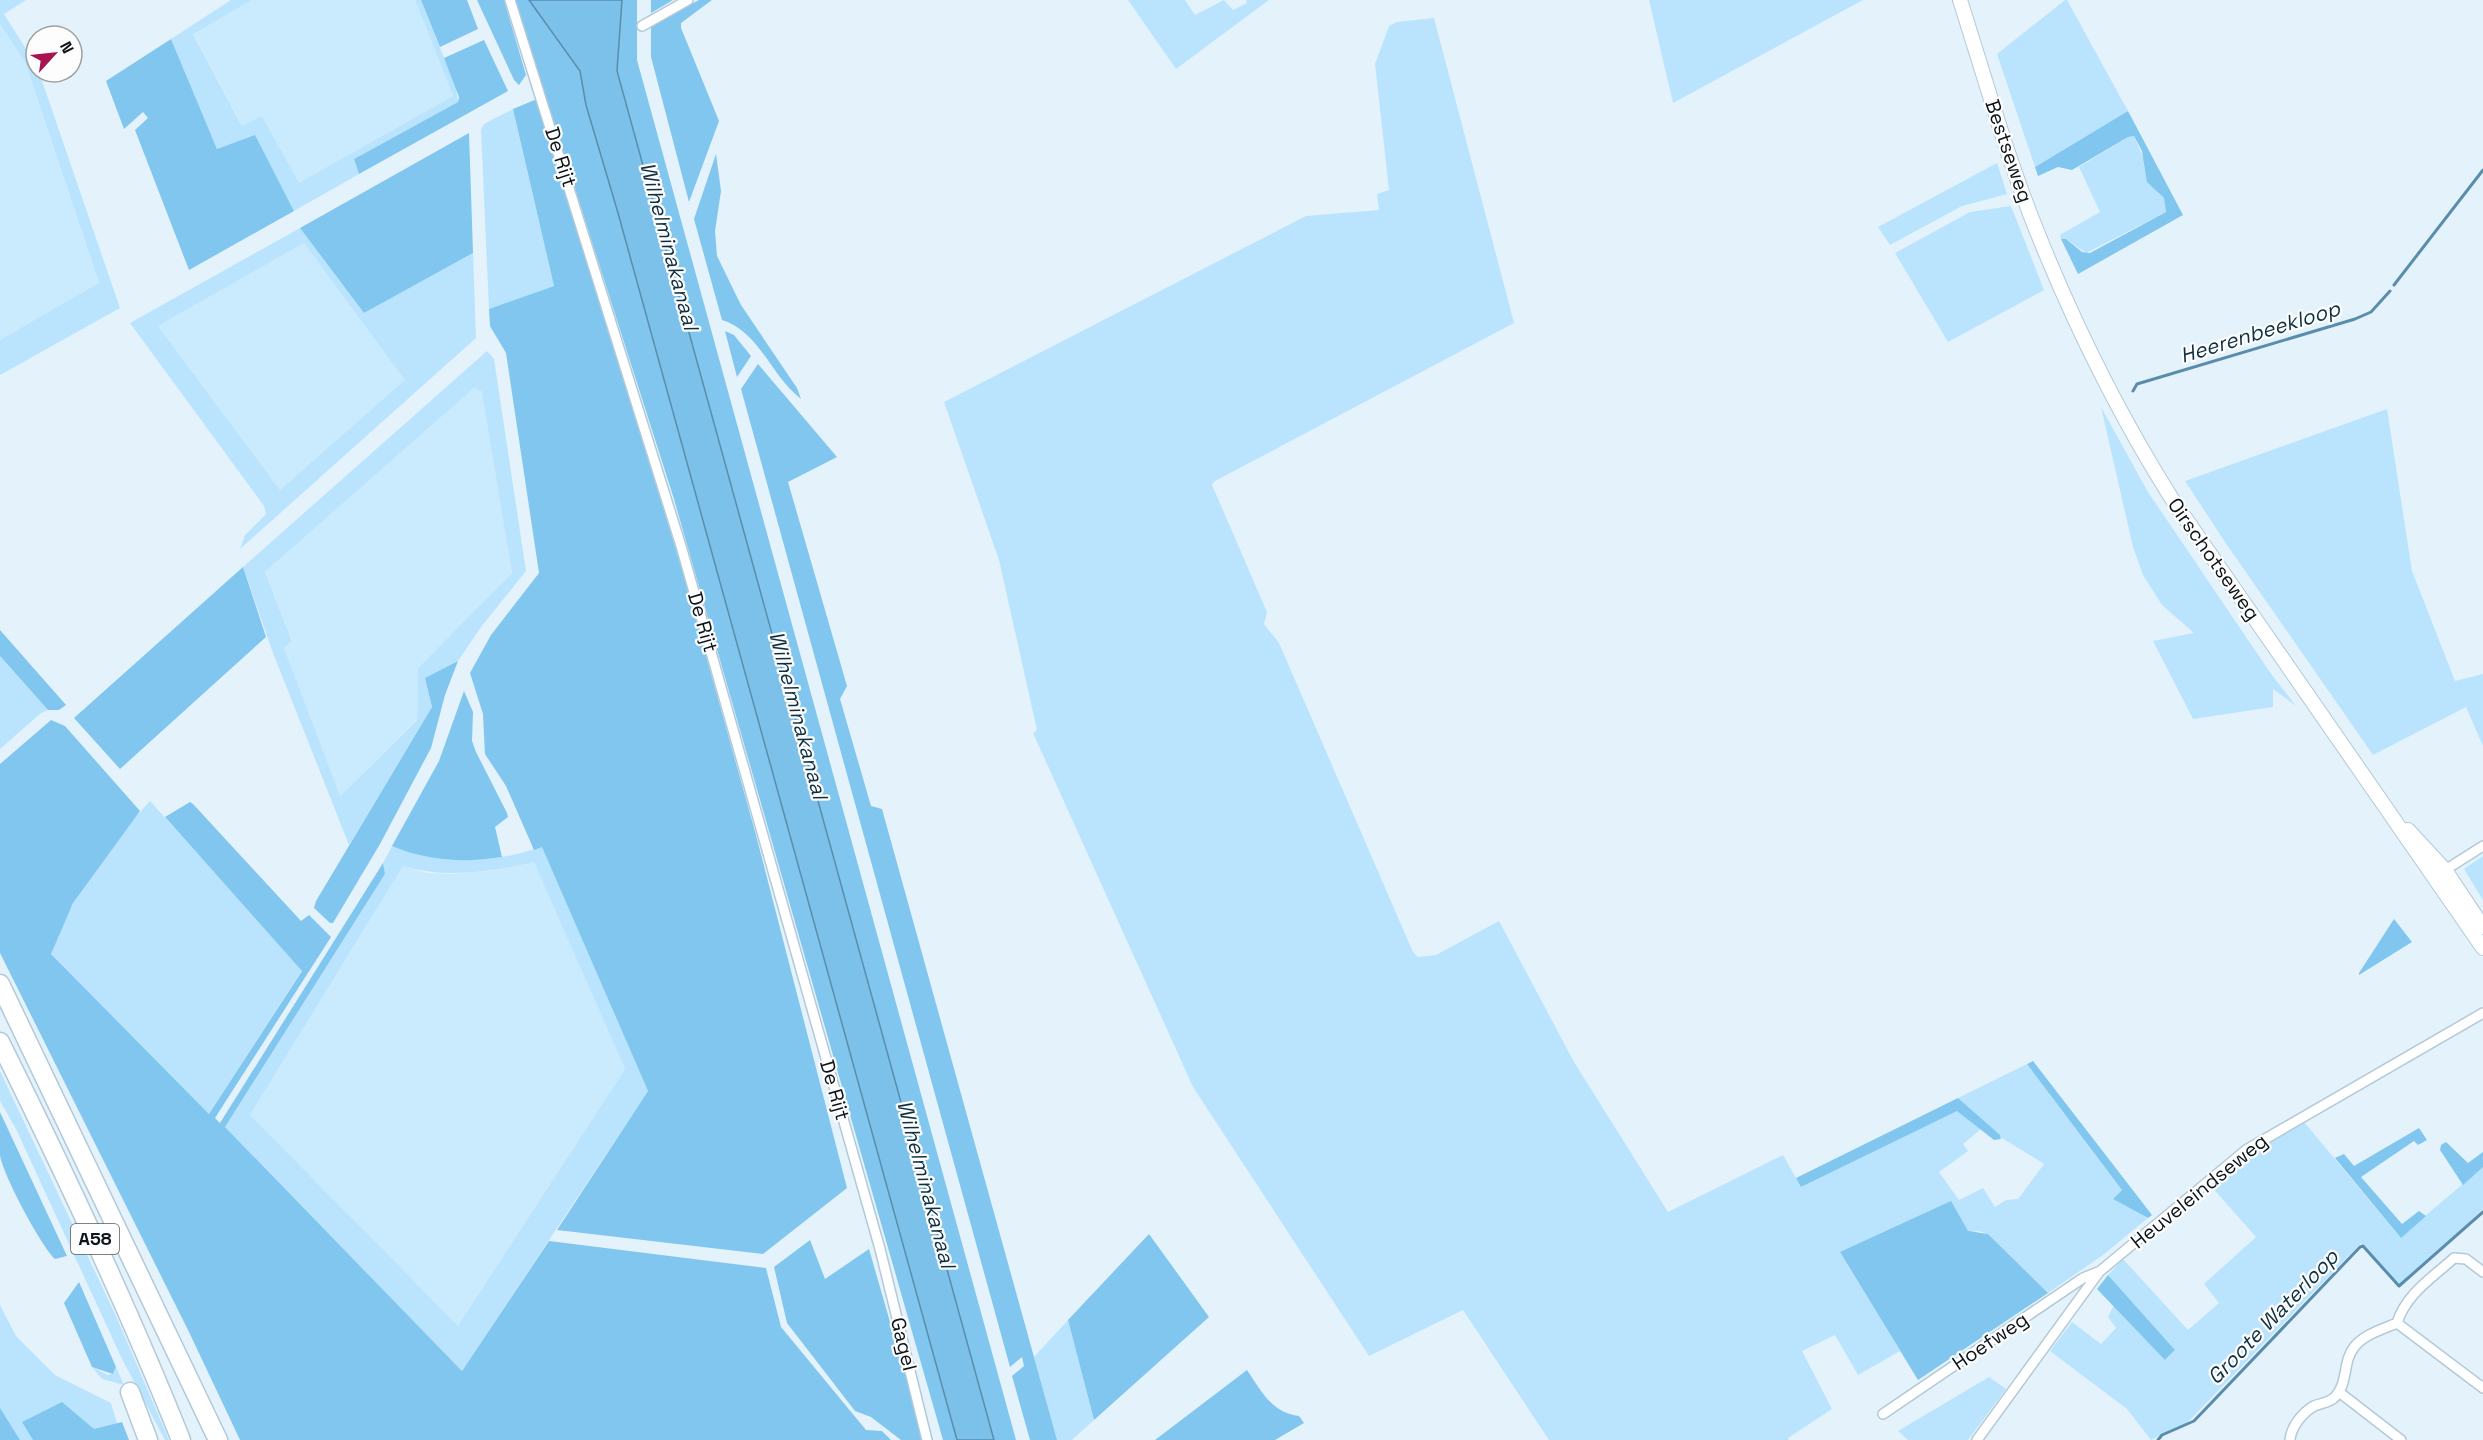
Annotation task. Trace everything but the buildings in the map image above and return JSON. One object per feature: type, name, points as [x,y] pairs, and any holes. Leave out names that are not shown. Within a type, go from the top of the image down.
[{"type":"highway","name":"A58","points":[[0,984],[218,1440]]},
{"type":"highway","name":"A58","points":[[0,1042],[92,1232],[148,1358],[181,1440]]},
{"type":"highway","points":[[130,1392],[148,1440]]},
{"type":"main road","name":"Bestseweg","points":[[1960,0],[2012,162],[2065,299]]},
{"type":"main road","name":"Oirschotseweg","points":[[2065,299],[2136,439],[2172,499],[2386,806],[2483,927]]},
{"type":"main road","name":"Oirschotseweg","points":[[2439,874],[2483,948]]},
{"type":"street","name":"De Rijt","points":[[510,0],[681,546],[880,1249]]},
{"type":"street","points":[[642,26],[688,0]]},
{"type":"street","points":[[2439,874],[2483,846]]},
{"type":"street","name":"Heuveleindseweg","points":[[1977,1440],[2099,1272],[2246,1150],[2483,1013]]},
{"type":"street","name":"Gagel","points":[[880,1249],[927,1440]]},
{"type":"street","points":[[2290,1440],[2299,1419],[2313,1407],[2332,1400],[2339,1392],[2345,1382],[2349,1356],[2356,1345],[2367,1336],[2397,1323],[2401,1310],[2411,1296],[2454,1258],[2466,1259],[2483,1272]]},
{"type":"street","name":"Hoefweg","points":[[1883,1414],[2083,1278],[2099,1272]]},
{"type":"street","points":[[2397,1323],[2483,1388]]},
{"type":"street","points":[[2339,1392],[2402,1440]]},
{"type":"shaded area","points":[[0,0],[26,0],[4,14],[24,46],[24,60],[0,24]]},
{"type":"shaded area","points":[[231,0],[252,0],[193,34],[242,126],[262,116],[299,183],[453,96],[415,0],[421,0],[456,88],[458,102],[354,159],[359,174],[294,211],[255,136],[217,149],[171,39]]},
{"type":"shaded area","points":[[252,0],[415,0],[453,96],[299,184],[262,116],[243,127],[193,33]]},
{"type":"shaded area","points":[[421,0],[467,0],[478,29],[440,47]]},
{"type":"shaded area","points":[[477,0],[504,0],[526,75],[519,85],[514,80]]},
{"type":"shaded area","points":[[515,0],[529,0],[580,71],[586,105],[618,213],[957,1440],[943,1440],[674,499]]},
{"type":"shaded area","points":[[529,0],[622,0],[617,71],[994,1440],[957,1440],[618,213],[586,105],[580,71]]},
{"type":"shaded area","points":[[622,0],[637,0],[637,60],[1016,1440],[994,1440],[617,71]]},
{"type":"shaded area","points":[[651,0],[673,0],[651,13]]},
{"type":"shaded area","points":[[699,0],[712,0],[681,23],[681,28],[719,121],[689,202],[651,57],[651,26]]},
{"type":"shaded area","points":[[1128,0],[1185,0],[1195,15],[1224,0],[1233,10],[1247,3],[1246,0],[1269,0],[1176,69]]},
{"type":"shaded area","points":[[1649,0],[1863,0],[1673,103]]},
{"type":"shaded area","points":[[2065,0],[2128,111],[2035,167],[1997,54]]},
{"type":"shaded area","points":[[1434,18],[1514,323],[1215,481],[1212,485],[1267,612],[1264,624],[1279,643],[1413,952],[1418,957],[1436,955],[1499,921],[1574,1062],[1668,1212],[1783,1155],[1801,1187],[1957,1110],[1981,1129],[1963,1144],[1968,1151],[1939,1172],[1959,1200],[1983,1188],[1995,1207],[2006,1200],[2018,1199],[2044,1164],[2002,1138],[1958,1098],[2027,1064],[2122,1190],[2113,1199],[2148,1218],[2103,1255],[2048,1293],[1988,1234],[1978,1231],[1840,1252],[1900,1351],[1858,1375],[1835,1335],[1802,1351],[1832,1409],[1788,1438],[1789,1440],[1549,1440],[1463,1310],[1369,1356],[1193,1087],[1033,733],[1037,730],[999,560],[944,402],[1306,216],[1379,210],[1377,194],[1389,190],[1375,64],[1389,26],[1397,22]]},
{"type":"shaded area","points":[[0,24],[24,60],[24,84],[32,84],[99,284],[0,340]]},
{"type":"shaded area","points":[[171,39],[217,149],[255,135],[294,211],[189,270],[135,130],[148,118],[143,112],[124,129],[106,81]]},
{"type":"shaded area","points":[[484,40],[508,91],[359,174],[354,159],[458,102],[459,97],[444,58]]},
{"type":"shaded area","points":[[32,84],[43,84],[120,308],[0,375],[0,340],[99,283]]},
{"type":"shaded area","points":[[537,99],[681,566],[756,835],[847,1188],[763,1254],[557,1230],[648,1091],[542,847],[534,850],[506,786],[485,754],[483,714],[470,673],[491,635],[539,573],[506,353],[490,326],[489,309],[554,286],[513,109]]},
{"type":"shaded area","points":[[513,109],[554,286],[489,309],[481,130],[484,124]]},
{"type":"shaded area","points":[[2128,111],[2183,215],[2078,274],[2061,239],[2066,239],[2082,252],[2090,253],[2166,212],[2164,198],[2147,182],[2142,151],[2134,136],[2128,137],[2072,170],[2058,167],[2038,176],[2035,167]]},
{"type":"shaded area","points":[[469,133],[473,253],[364,313],[300,228]]},
{"type":"shaded area","points":[[2134,136],[2158,192],[2164,198],[2166,212],[2086,253],[2066,239],[2061,239],[2060,235],[2100,212],[2079,167],[2128,137]]},
{"type":"shaded area","points":[[716,154],[721,191],[715,231],[717,256],[741,305],[797,388],[801,399],[790,389],[746,334],[722,320],[694,219]]},
{"type":"shaded area","points":[[1997,163],[2007,194],[1962,206],[1890,245],[1878,227]]},
{"type":"shaded area","points":[[2011,206],[2044,290],[1948,342],[1895,253],[1970,212]]},
{"type":"shaded area","points":[[300,228],[364,313],[473,253],[476,338],[240,549],[245,535],[266,514],[264,506],[130,323]],"holes":[[[304,243],[405,380],[280,490],[158,326]]]},
{"type":"shaded area","points":[[304,243],[406,380],[280,490],[158,326]]},
{"type":"shaded area","points":[[725,331],[734,335],[751,356],[737,377]]},
{"type":"shaded area","points":[[487,351],[494,359],[526,571],[481,627],[458,661],[425,678],[432,707],[349,845],[273,653],[243,567]],"holes":[[[474,388],[482,392],[512,573],[418,668],[417,720],[340,796],[284,648],[292,641],[265,572]]]},
{"type":"shaded area","points":[[758,364],[837,457],[788,482],[847,686],[840,699],[871,806],[882,809],[1057,1440],[1030,1440],[1012,1376],[1024,1366],[1022,1357],[1010,1367],[741,389]]},
{"type":"shaded area","points":[[474,388],[483,393],[512,573],[418,668],[417,719],[339,797],[284,648],[292,640],[265,572]]},
{"type":"shaded area","points":[[2101,407],[2148,492],[2269,671],[2296,706],[2273,689],[2273,707],[2193,719],[2153,641],[2194,633],[2162,605],[2143,575],[2133,547]]},
{"type":"shaded area","points":[[2387,409],[2412,571],[2455,681],[2483,674],[2483,746],[2466,707],[2373,755],[2185,481]]},
{"type":"shaded area","points":[[243,567],[266,637],[120,769],[74,718]]},
{"type":"shaded area","points":[[0,630],[66,705],[59,710],[48,710],[0,656]]},
{"type":"shaded area","points":[[0,656],[48,710],[41,713],[0,749]]},
{"type":"shaded area","points":[[458,661],[445,695],[431,748],[380,844],[333,923],[330,923],[314,908],[316,901],[432,707],[425,678]]},
{"type":"shaded area","points":[[464,691],[473,712],[472,741],[508,817],[495,827],[502,857],[474,860],[432,858],[392,846],[439,761]]},
{"type":"shaded area","points":[[51,720],[65,726],[140,811],[73,903],[51,954],[209,1114],[302,971],[165,817],[190,802],[193,804],[301,921],[309,915],[331,937],[215,1118],[220,1123],[383,863],[385,874],[225,1127],[462,1371],[549,1241],[766,1268],[781,1327],[866,1430],[882,1431],[891,1440],[240,1440],[189,1332],[0,953],[0,764]]},
{"type":"shaded area","points":[[150,801],[302,970],[209,1114],[51,954],[58,934],[79,893],[106,853]]},
{"type":"shaded area","points":[[392,846],[428,857],[467,860],[506,856],[542,846],[648,1091],[462,1371],[225,1127],[385,874],[383,863]],"holes":[[[534,862],[625,1069],[458,1326],[250,1115],[403,866],[436,872],[469,873]]]},
{"type":"shaded area","points":[[2483,856],[2483,900],[2464,869]]},
{"type":"shaded area","points":[[534,861],[625,1069],[458,1327],[250,1115],[403,866],[427,873],[451,874],[490,871]]},
{"type":"shaded area","points":[[2394,919],[2412,942],[2359,975],[2359,973]]},
{"type":"shaded area","points":[[2033,1061],[2152,1215],[2148,1218],[2113,1199],[2122,1190],[2027,1064]]},
{"type":"shaded area","points":[[0,1071],[116,1316],[169,1440],[165,1440],[122,1359],[16,1129],[0,1101]]},
{"type":"shaded area","points":[[1958,1098],[2000,1135],[2001,1139],[1994,1140],[1957,1111],[1801,1187],[1796,1178]]},
{"type":"shaded area","points":[[0,1112],[67,1256],[55,1259],[49,1252],[15,1192],[0,1155]]},
{"type":"shaded area","points":[[2304,1122],[2400,1237],[2483,1167],[2483,1209],[2399,1288],[2361,1243],[2188,1422],[2151,1440],[2127,1409],[2050,1351],[2072,1322],[2101,1344],[2116,1328],[2108,1317],[2114,1305],[2166,1360],[2175,1350],[2108,1275],[2123,1259],[2188,1330],[2219,1303],[2204,1284],[2256,1237],[2210,1185],[2246,1157]]},
{"type":"shaded area","points":[[2419,1128],[2427,1140],[2418,1145],[2414,1141],[2361,1177],[2402,1224],[2419,1211],[2426,1216],[2401,1238],[2335,1158],[2344,1154],[2354,1166]]},
{"type":"shaded area","points":[[2446,1142],[2468,1163],[2483,1152],[2483,1167],[2463,1185],[2440,1150],[2441,1145]]},
{"type":"shaded area","points":[[1951,1201],[1968,1231],[1988,1234],[2048,1293],[1918,1380],[1840,1252]]},
{"type":"shaded area","points":[[1149,1234],[1209,1317],[1094,1420],[1068,1320]]},
{"type":"shaded area","points":[[810,1240],[825,1279],[869,1249],[924,1440],[901,1440],[871,1417],[855,1411],[787,1323],[774,1267]]},
{"type":"shaded area","points":[[2108,1275],[2175,1350],[2165,1360],[2097,1289]]},
{"type":"shaded area","points":[[79,1282],[116,1367],[113,1374],[92,1367],[64,1303]]},
{"type":"shaded area","points":[[0,1305],[16,1336],[55,1375],[111,1403],[122,1440],[0,1440]]},
{"type":"shaded area","points":[[1068,1320],[1094,1420],[1072,1440],[1057,1440],[1034,1357]]},
{"type":"shaded area","points":[[92,1367],[108,1375],[114,1373],[116,1367],[124,1385],[102,1379]]},
{"type":"shaded area","points":[[1247,1370],[1268,1400],[1281,1410],[1299,1416],[1304,1423],[1275,1440],[1155,1440]]},
{"type":"shaded area","points":[[1989,1377],[2006,1389],[1968,1440],[1908,1440],[1898,1431]]},
{"type":"shaded area","points":[[62,1402],[94,1429],[122,1422],[129,1440],[33,1440],[22,1422]]},
{"type":"shaded area","points":[[0,1408],[20,1440],[0,1440]]},
{"type":"waterway","name":"Heerenbeekloop","points":[[2394,285],[2483,170]]},
{"type":"waterway","name":"Heerenbeekloop","points":[[2133,391],[2137,384],[2355,319],[2371,312],[2390,291]]},
{"type":"waterway","name":"Groote Waterloop","points":[[2158,1440],[2162,1435],[2194,1421],[2360,1247],[2363,1246],[2399,1286],[2483,1212]]},
{"type":"water label","name":"Wilhelminakanaal","points":[[669,246]]},
{"type":"water label","name":"Wilhelminakanaal","points":[[798,715]]},
{"type":"water label","name":"Wilhelminakanaal","points":[[926,1184]]}]
